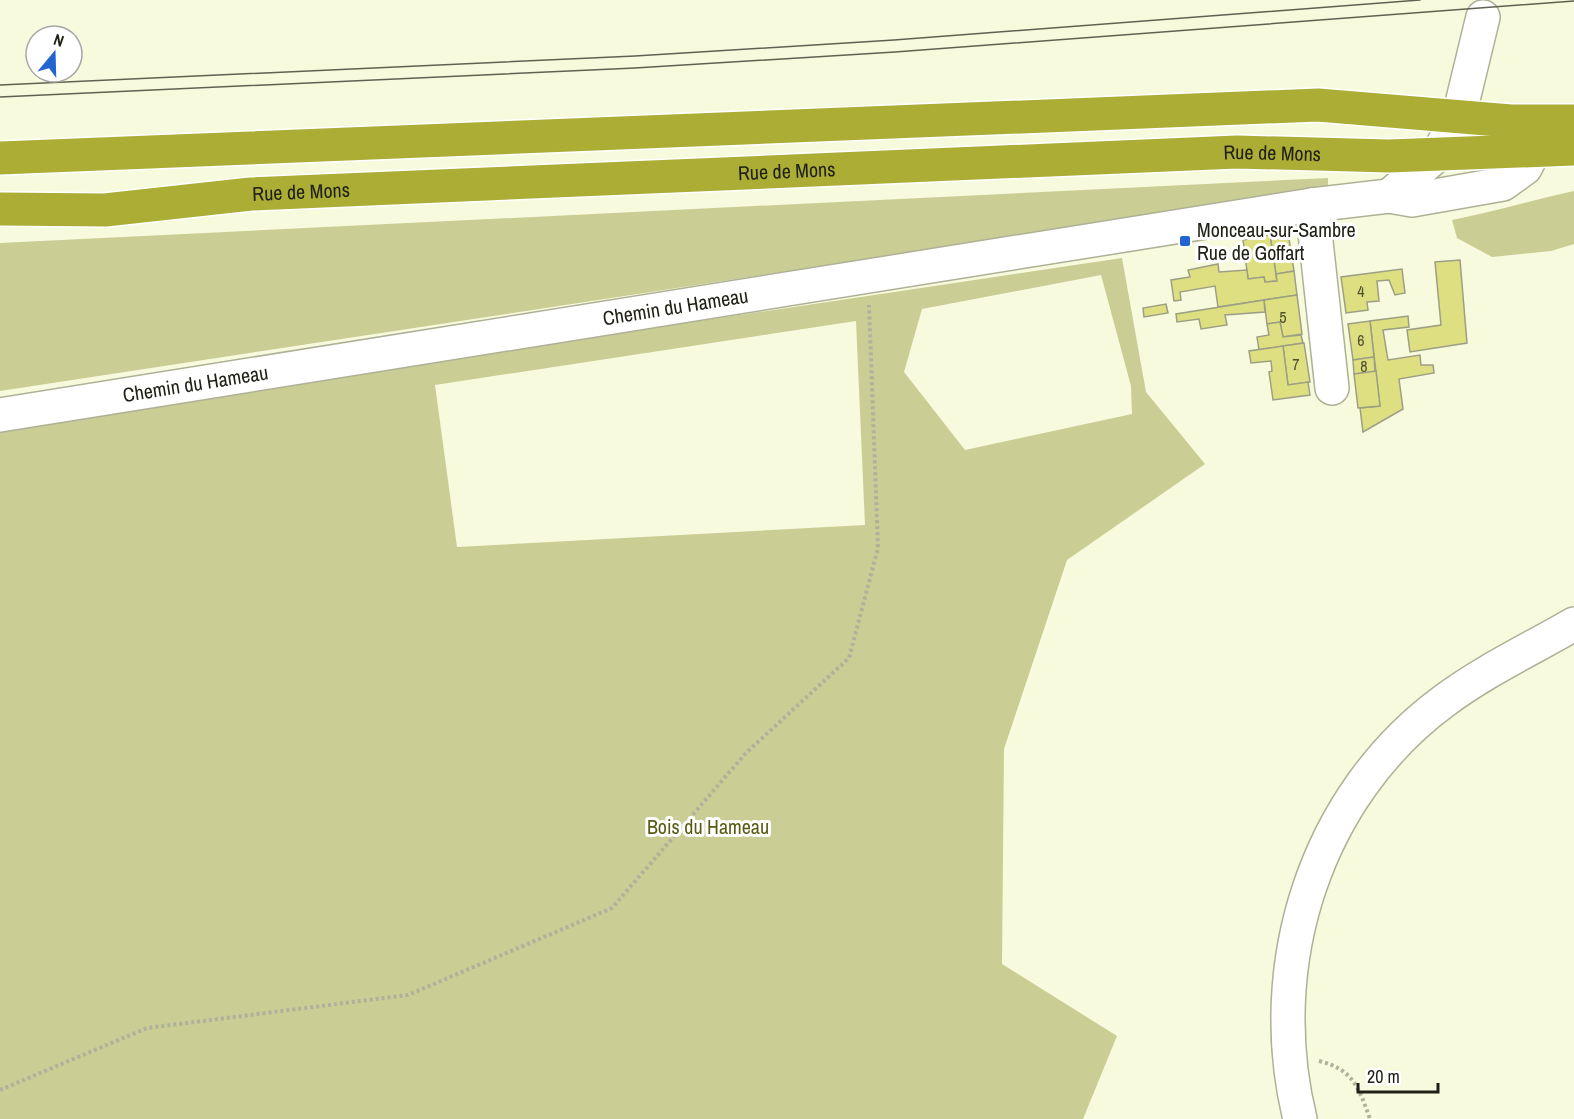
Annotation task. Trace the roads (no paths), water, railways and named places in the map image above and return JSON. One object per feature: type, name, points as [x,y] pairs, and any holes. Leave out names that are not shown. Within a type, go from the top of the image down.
[{"type":"highway","points":[[0,158],[1318,105],[1511,121],[1574,121]]},
{"type":"highway","name":"Rue de Mons","points":[[0,209],[105,210],[251,194],[1225,152],[1437,155],[1574,148]]},
{"type":"street","points":[[1389,196],[1437,155],[1459,116],[1483,17]]},
{"type":"street","name":"Chemin du Hameau","points":[[0,415],[868,278],[1312,205],[1389,196],[1412,200],[1503,184],[1525,168],[1535,149]]},
{"type":"street","points":[[1342,155],[1353,179],[1352,201]]},
{"type":"street","points":[[1312,205],[1332,388]]},
{"type":"street","points":[[1300,1119],[1288,1056],[1287,1003],[1290,965],[1301,911],[1333,830],[1357,792],[1383,758],[1444,700],[1574,624]]},
{"type":"tram line","points":[[0,85],[635,56],[894,40],[1420,0]]},
{"type":"tram line","points":[[0,97],[635,68],[895,52],[1574,1]]},
{"type":"place","name":"Monceau-sur-Sambre Rue de Goffart","points":[[1185,241]]},
{"type":"park label","name":"Bois du Hameau","points":[[708,827]]}]
